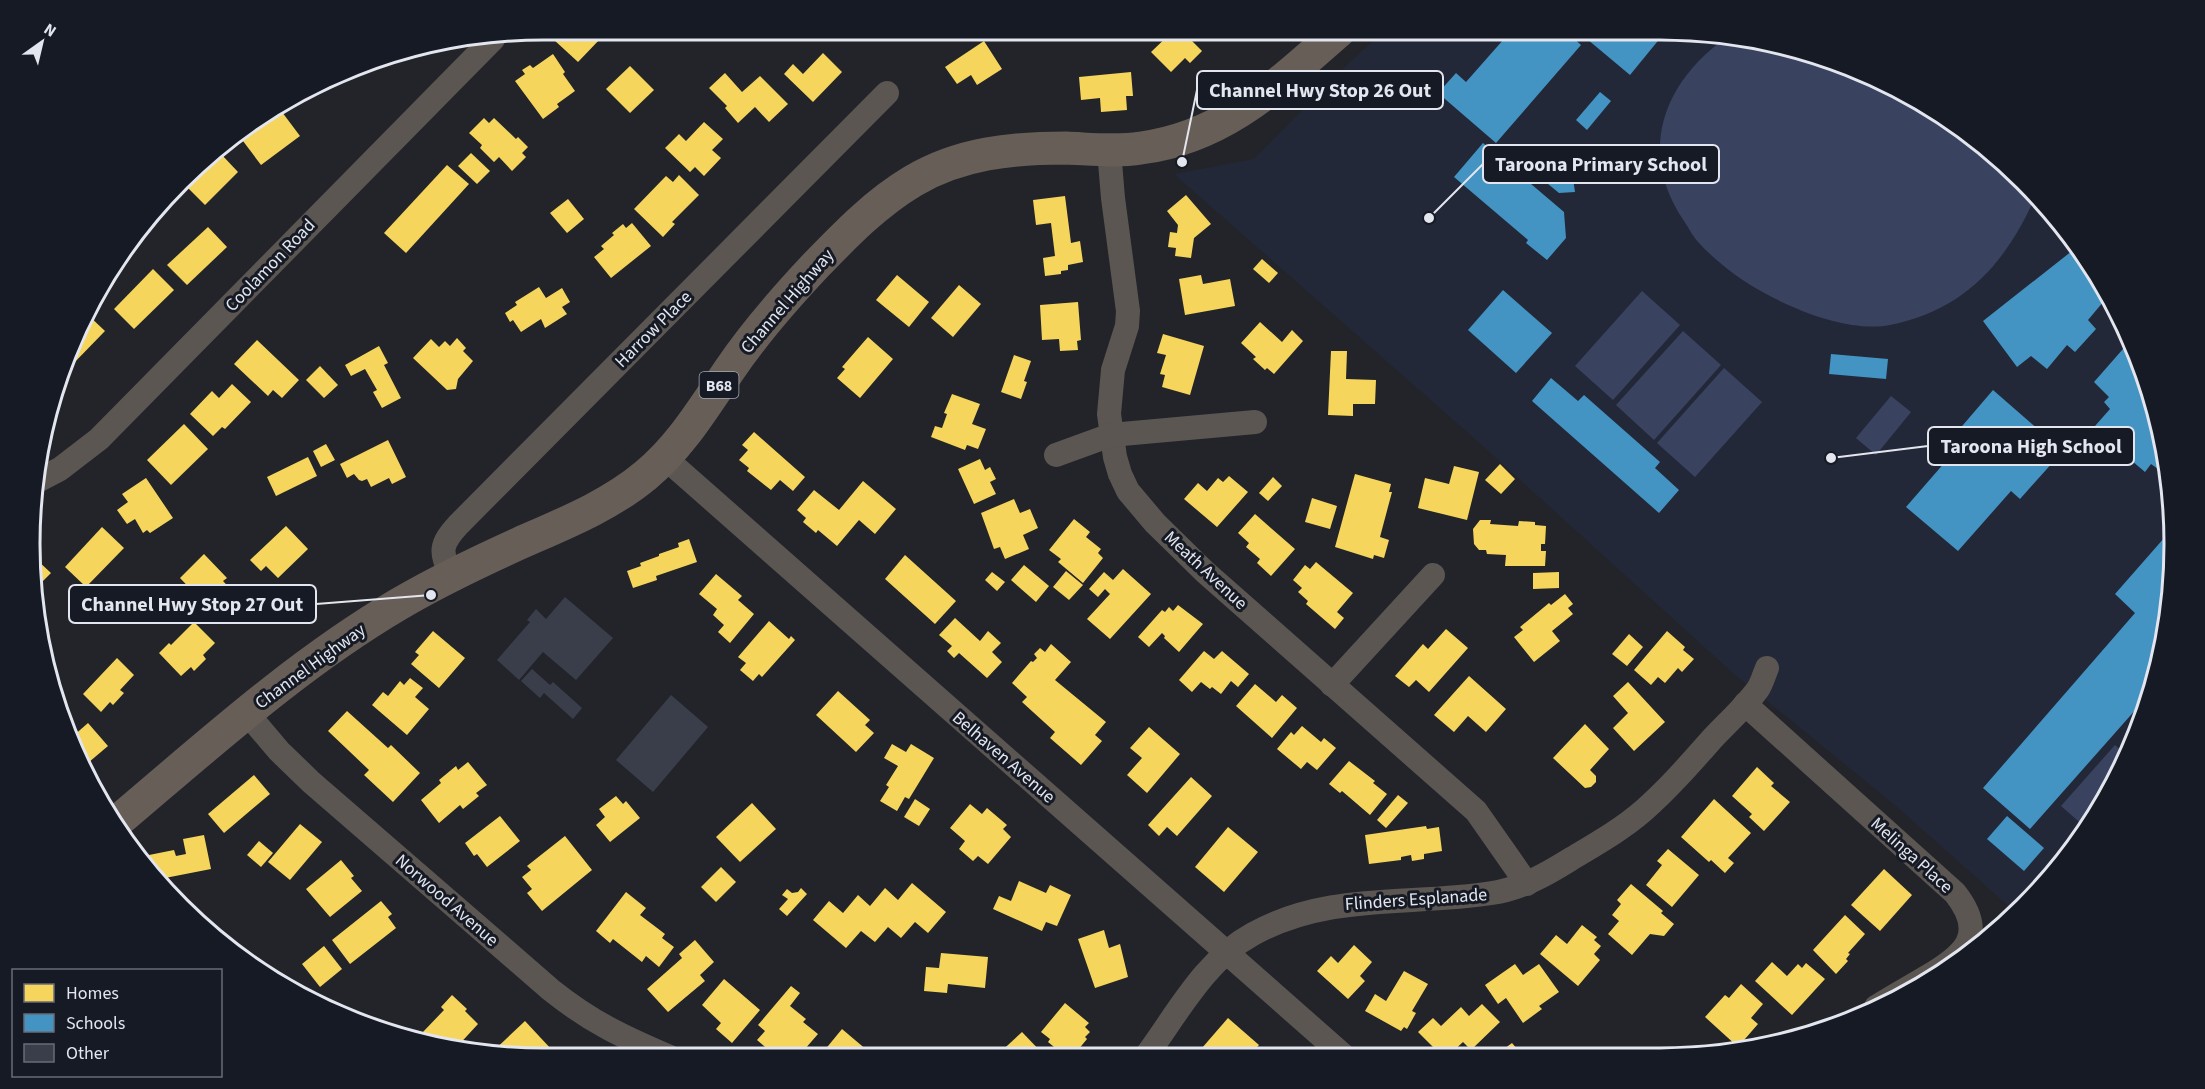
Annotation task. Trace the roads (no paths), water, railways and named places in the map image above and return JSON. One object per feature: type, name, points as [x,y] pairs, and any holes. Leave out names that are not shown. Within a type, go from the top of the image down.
[{"type":"main road","name":"Channel Highway","points":[[121,818],[246,712],[349,636],[396,605],[452,575],[585,513],[637,483],[665,458],[695,421],[762,326],[795,287],[854,226],[887,198],[911,182],[936,168],[984,154],[1030,149],[1109,150],[1158,145],[1199,132],[1224,121],[1263,96],[1328,40]]},
{"type":"street","name":"Coolamon Road","points":[[45,477],[60,469],[99,439],[487,44]]},
{"type":"street","name":"Harrow Place","points":[[452,575],[443,557],[443,548],[458,525],[886,93]]},
{"type":"street","name":"Meath Avenue","points":[[1109,150],[1128,311],[1110,386],[1111,435],[1120,474],[1128,492],[1205,572],[1476,811],[1527,884]]},
{"type":"street","points":[[1056,455],[1111,435],[1255,422]]},
{"type":"street","name":"Belhaven Avenue","points":[[665,458],[1335,1048]]},
{"type":"street","points":[[1332,685],[1433,575]]},
{"type":"street","name":"Flinders Esplanade","points":[[1152,1048],[1204,975],[1226,952],[1252,934],[1283,920],[1335,905],[1495,893],[1527,884],[1602,840],[1642,812],[1670,785],[1745,704],[1758,688],[1767,668]]},
{"type":"street","name":"Melinga Place","points":[[1745,704],[1955,893],[1969,915],[1971,927],[1969,939],[1964,946]]},
{"type":"street","name":"Norwood Avenue","points":[[246,712],[279,752],[311,782],[551,990],[579,1012],[605,1028],[648,1048]]},
{"type":"place","name":"Channel Hwy Stop 26 Out","points":[[1182,162]]},
{"type":"place","name":"Taroona Primary School","points":[[1429,218]]},
{"type":"place","name":"Taroona High School","points":[[1831,458]]},
{"type":"place","name":"Channel Hwy Stop 27 Out","points":[[431,595]]}]
